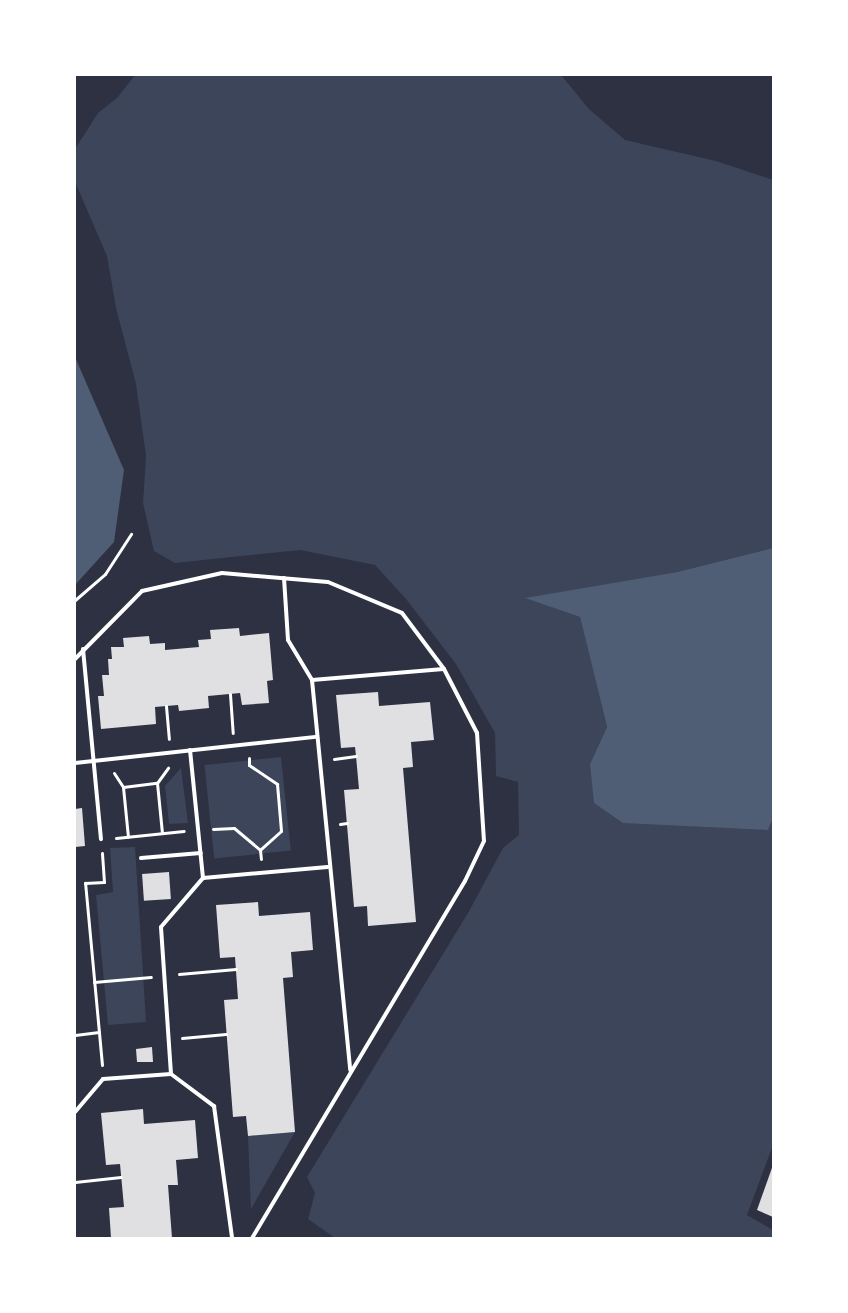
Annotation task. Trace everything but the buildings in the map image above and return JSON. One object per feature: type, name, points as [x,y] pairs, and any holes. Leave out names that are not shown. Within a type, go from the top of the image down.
[{"type":"lane","points":[[75,659],[142,591],[222,573],[328,582],[402,613],[444,669],[477,733],[484,841],[465,881],[350,1070],[252,1238]]},
{"type":"lane","points":[[284,578],[288,640],[312,680],[328,867],[350,1070]]},
{"type":"lane","points":[[84,649],[101,839]]},
{"type":"lane","points":[[312,680],[444,669]]},
{"type":"lane","points":[[75,763],[316,737]]},
{"type":"lane","points":[[190,750],[203,878]]},
{"type":"lane","points":[[141,858],[201,853]]},
{"type":"lane","points":[[171,1074],[160,926],[203,878],[328,867]]},
{"type":"lane","points":[[75,1112],[103,1079],[171,1074],[214,1106],[232,1238]]},
{"type":"path","points":[[75,600],[105,574],[131,534]]},
{"type":"path","points":[[230,694],[232,713]]},
{"type":"path","points":[[166,706],[170,752]]},
{"type":"path","points":[[247,744],[249,765],[278,784],[281,831],[260,850],[263,872]]},
{"type":"path","points":[[162,833],[157,783],[181,751]]},
{"type":"path","points":[[318,760],[356,756]]},
{"type":"path","points":[[104,759],[123,787],[128,836]]},
{"type":"path","points":[[123,787],[157,783]]},
{"type":"path","points":[[101,839],[104,882],[85,883],[103,1079]]},
{"type":"path","points":[[94,982],[236,970]]},
{"type":"path","points":[[75,1034],[99,1032]]},
{"type":"path","points":[[169,1040],[226,1034]]},
{"type":"path","points":[[75,1182],[121,1177]]},
{"type":"shaded area","points":[[135,75],[561,75],[589,109],[625,140],[716,161],[773,180],[773,548],[677,572],[527,598],[580,617],[607,727],[590,764],[768,830],[773,818],[773,1145],[747,1215],[773,1230],[773,1238],[335,1238],[308,1219],[315,1193],[307,1177],[468,913],[503,848],[519,835],[518,782],[496,776],[495,733],[456,664],[406,599],[375,565],[300,550],[175,563],[154,551],[143,503],[146,456],[136,384],[116,308],[107,256],[75,182],[75,149],[98,113],[117,98]]},
{"type":"shaded area","points":[[75,357],[124,470],[114,542],[75,585]]},
{"type":"shaded area","points":[[773,548],[773,818],[768,830],[623,823],[594,803],[590,764],[607,727],[580,617],[525,598],[677,572]]},
{"type":"shaded area","points":[[281,757],[291,850],[214,859],[204,765]]},
{"type":"shaded area","points":[[181,768],[188,823],[169,824],[165,786]]},
{"type":"shaded area","points":[[135,847],[146,1022],[108,1025],[96,895],[113,892],[110,848]]},
{"type":"shaded area","points":[[295,1132],[251,1209],[248,1136]]}]
